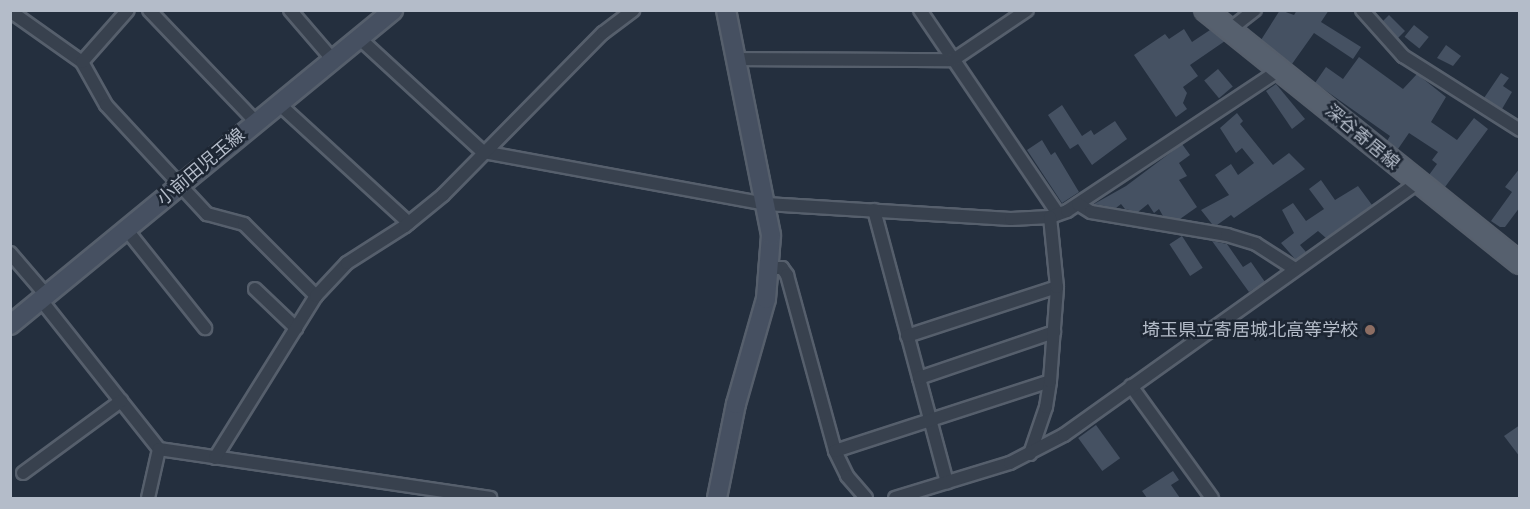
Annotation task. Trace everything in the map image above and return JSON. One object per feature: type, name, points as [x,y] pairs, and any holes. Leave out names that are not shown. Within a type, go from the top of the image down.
[{"type":"main road","name":"深谷寄居線","points":[[1205,10],[1417,183],[1520,263]]},
{"type":"street","points":[[82,62],[128,10]]},
{"type":"street","points":[[148,10],[256,122]]},
{"type":"street","points":[[290,10],[333,60]]},
{"type":"street","name":"小前田児玉線","points":[[10,325],[393,10]]},
{"type":"street","points":[[215,458],[316,296],[347,263],[409,223],[443,195],[603,33],[633,10]]},
{"type":"street","points":[[717,498],[770,268],[766,204],[734,58],[726,10]]},
{"type":"street","points":[[920,10],[1054,216],[1057,287],[1050,381],[1046,407],[1030,454]]},
{"type":"street","points":[[734,58],[953,60],[1027,10]]},
{"type":"street","points":[[1229,30],[1255,10]]},
{"type":"street","points":[[1362,10],[1403,56],[1520,130]]},
{"type":"street","points":[[10,11],[82,62],[106,105],[182,183],[207,214],[244,224],[316,296]]},
{"type":"street","points":[[359,39],[483,152],[766,204],[992,218],[1054,216],[1078,204],[1279,70]]},
{"type":"street","points":[[279,104],[409,223]]},
{"type":"street","points":[[895,498],[1030,454],[1131,386],[1417,183]]},
{"type":"street","points":[[1078,204],[1091,212],[1227,235],[1256,244],[1295,269]]},
{"type":"street","points":[[874,210],[947,482]]},
{"type":"street","points":[[126,229],[205,328]]},
{"type":"street","points":[[10,253],[159,449],[490,498]]},
{"type":"street","points":[[770,268],[782,268],[787,275],[835,451],[847,476],[866,498]]},
{"type":"street","points":[[908,336],[1057,287]]},
{"type":"street","points":[[255,289],[296,328]]},
{"type":"street","points":[[919,378],[1054,332]]},
{"type":"street","points":[[835,451],[1050,381]]},
{"type":"street","points":[[1131,386],[1212,498]]},
{"type":"street","points":[[23,473],[121,401]]},
{"type":"street","points":[[148,498],[159,449]]},
{"type":"building","points":[[1280,10],[1294,15],[1297,10],[1329,10],[1321,22],[1361,47],[1353,59],[1314,33],[1292,64],[1261,40]]},
{"type":"building","points":[[1389,15],[1405,31],[1398,38],[1383,21]]},
{"type":"building","points":[[1414,25],[1429,37],[1419,49],[1405,37]]},
{"type":"building","points":[[1184,29],[1192,42],[1210,30],[1225,41],[1190,65],[1198,76],[1183,87],[1187,93],[1183,103],[1187,109],[1176,117],[1134,55],[1165,34],[1169,39]]},
{"type":"building","points":[[1446,45],[1461,56],[1453,66],[1437,58]]},
{"type":"building","points":[[1359,57],[1403,89],[1417,74],[1446,97],[1431,122],[1457,140],[1474,118],[1488,129],[1445,187],[1429,175],[1437,164],[1432,160],[1438,152],[1409,133],[1398,149],[1387,141],[1390,136],[1315,83],[1326,67],[1343,79]]},
{"type":"building","points":[[1218,69],[1233,87],[1219,98],[1204,81]]},
{"type":"building","points":[[1501,73],[1509,78],[1503,86],[1512,92],[1502,109],[1484,98]]},
{"type":"building","points":[[1276,84],[1305,119],[1292,129],[1266,91]]},
{"type":"building","points":[[1062,105],[1082,136],[1091,130],[1094,135],[1115,121],[1127,139],[1092,165],[1078,144],[1070,149],[1048,115]]},
{"type":"building","points":[[1237,113],[1243,121],[1240,124],[1273,165],[1289,153],[1305,169],[1234,218],[1231,215],[1217,225],[1212,224],[1201,210],[1229,195],[1215,175],[1231,164],[1238,175],[1254,163],[1242,148],[1236,153],[1220,128]]},
{"type":"building","points":[[1042,140],[1051,155],[1055,152],[1079,192],[1062,203],[1027,150]]},
{"type":"building","points":[[1182,144],[1190,155],[1179,163],[1187,176],[1179,180],[1197,207],[1180,219],[1163,216],[1159,209],[1154,213],[1148,204],[1138,212],[1125,209],[1121,204],[1116,208],[1094,204],[1126,186]]},
{"type":"building","points":[[1520,168],[1520,207],[1505,227],[1500,227],[1491,221],[1512,192],[1505,187]]},
{"type":"building","points":[[1321,180],[1335,200],[1358,186],[1372,205],[1326,238],[1318,231],[1300,245],[1306,252],[1296,260],[1281,243],[1294,233],[1282,210],[1293,203],[1306,221],[1324,209],[1309,189]]},
{"type":"building","points":[[1182,236],[1203,268],[1190,276],[1169,244]]},
{"type":"building","points":[[1212,241],[1227,244],[1243,267],[1251,262],[1265,282],[1249,292]]},
{"type":"building","points":[[1096,425],[1120,458],[1102,471],[1078,438]]},
{"type":"building","points":[[1520,425],[1520,457],[1504,436]]},
{"type":"building","points":[[1173,471],[1179,480],[1171,485],[1180,498],[1147,498],[1142,491]]},
{"type":"place","name":"埼玉県立寄居城北高等学校","points":[[1370,330]]}]
